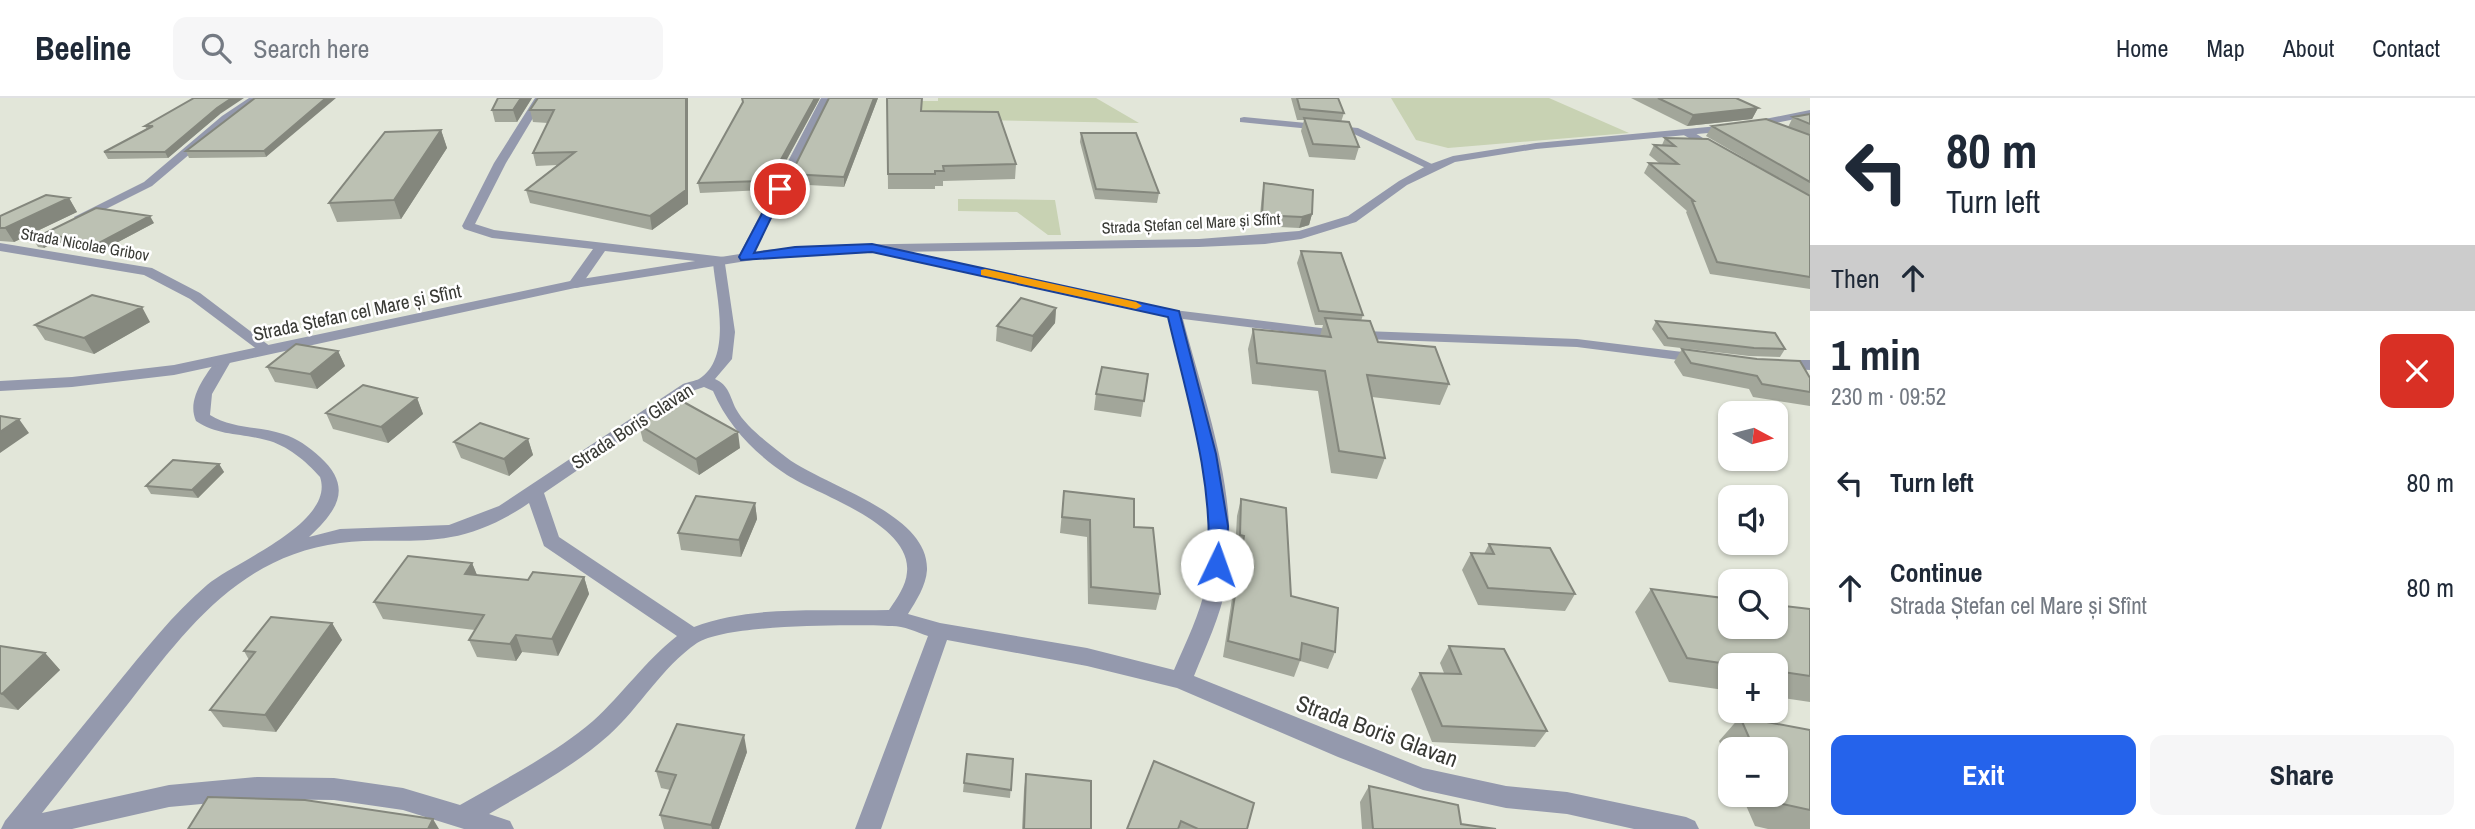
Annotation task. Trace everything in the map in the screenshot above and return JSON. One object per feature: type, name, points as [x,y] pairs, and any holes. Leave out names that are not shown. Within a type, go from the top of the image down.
[{"type":"street","points":[[68,223],[148,184],[220,122],[256,98]]},
{"type":"street","name":"Strada Ștefan cel Mare și Sfînt","points":[[540,98],[500,163],[468,226],[492,234],[719,260]]},
{"type":"street","points":[[745,257],[826,98]]},
{"type":"street","name":"Strada Ștefan cel Mare și Sfînt","points":[[0,386],[128,377],[223,361],[575,284],[719,260],[795,251],[1265,240],[1301,234],[1352,219],[1432,167],[1453,159],[1500,150],[1762,123],[1810,113]]},
{"type":"street","points":[[1244,120],[1354,130],[1372,136],[1432,167]]},
{"type":"street","points":[[1762,123],[1786,133]]},
{"type":"street","points":[[1686,132],[1731,158]]},
{"type":"street","points":[[7,248],[36,239]]},
{"type":"street","points":[[575,284],[601,246]]},
{"type":"street","name":"Strada Nicolae Gribov","points":[[7,248],[121,266],[166,278],[196,296],[267,350]]},
{"type":"street","points":[[872,248],[1174,314],[1337,334],[1577,344],[1722,360]]},
{"type":"street","points":[[705,382],[724,359],[728,332],[719,260]]},
{"type":"street","points":[[1174,314],[1208,454],[1220,526],[1216,584],[1181,680]]},
{"type":"street","points":[[14,829],[165,641],[214,590],[247,567],[281,550],[313,520],[329,499],[331,482],[302,449],[270,435],[224,430],[202,417],[200,404],[205,390],[223,361]]},
{"type":"street","points":[[1762,365],[1810,365]]},
{"type":"street","name":"Strada Boris Glavan","points":[[281,550],[340,536],[451,531],[506,510],[668,399],[689,387],[705,382],[719,388],[731,414],[752,438],[786,467],[858,504],[897,530],[910,548],[917,566],[912,589],[895,618],[940,631],[1087,657],[1181,680],[1334,745],[1423,779],[1506,797],[1567,803],[1686,829]]},
{"type":"street","points":[[534,492],[551,541],[692,636]]},
{"type":"street","points":[[462,817],[569,754],[603,726],[660,661],[692,636],[721,625],[762,621],[895,618]]},
{"type":"street","points":[[868,829],[940,631]]},
{"type":"street","points":[[22,829],[169,796],[257,789],[334,789],[403,799],[501,829]]},
{"type":"green space","points":[[938,98],[1096,98],[1139,123],[916,119],[919,101],[938,101]]},
{"type":"green space","points":[[1391,98],[1549,98],[1629,133],[1448,148],[1416,140]]},
{"type":"green space","points":[[958,199],[1055,200],[1061,235],[1048,235],[1017,212],[958,211]]},
{"type":"building","points":[[194,98],[232,98],[165,152],[104,152],[153,126],[145,126]]},
{"type":"building","points":[[255,98],[326,98],[264,151],[186,151]]},
{"type":"building","points":[[498,98],[521,98],[513,110],[492,110]]},
{"type":"building","points":[[538,98],[686,98],[686,190],[650,216],[526,190],[575,152],[533,153],[554,110],[530,110]]},
{"type":"building","points":[[742,98],[815,98],[773,174],[764,173],[763,181],[698,183],[743,102]]},
{"type":"building","points":[[829,98],[874,98],[844,177],[791,174]]},
{"type":"building","points":[[887,98],[922,98],[921,111],[998,112],[1016,164],[943,166],[944,171],[935,171],[935,174],[888,174]]},
{"type":"building","points":[[1297,98],[1338,98],[1344,113],[1300,109]]},
{"type":"building","points":[[1658,98],[1736,98],[1758,108],[1693,115]]},
{"type":"building","points":[[1810,114],[1810,124],[1793,117]]},
{"type":"building","points":[[1304,118],[1349,122],[1359,147],[1313,144]]},
{"type":"building","points":[[1766,119],[1810,135],[1810,182],[1712,126]]},
{"type":"building","points":[[441,130],[394,200],[329,203],[385,132]]},
{"type":"building","points":[[1081,133],[1136,133],[1159,193],[1096,189]]},
{"type":"building","points":[[1665,138],[1708,139],[1810,196],[1810,277],[1717,262],[1694,201],[1649,163],[1678,164],[1654,145],[1675,146]]},
{"type":"building","points":[[1264,183],[1313,190],[1312,214],[1302,217],[1262,215]]},
{"type":"building","points":[[46,195],[69,198],[0,228],[0,216]]},
{"type":"building","points":[[96,208],[150,216],[99,243],[50,235],[40,240],[33,239]]},
{"type":"building","points":[[1301,251],[1341,253],[1363,315],[1319,311]]},
{"type":"building","points":[[92,295],[142,307],[84,338],[35,325]]},
{"type":"building","points":[[1021,298],[1056,308],[1033,336],[997,326]]},
{"type":"building","points":[[1325,318],[1370,321],[1378,342],[1435,347],[1449,384],[1367,375],[1385,458],[1339,451],[1325,371],[1257,363],[1253,329],[1331,337]]},
{"type":"building","points":[[1656,321],[1775,333],[1785,349],[1668,338]]},
{"type":"building","points":[[296,344],[338,351],[310,374],[267,367]]},
{"type":"building","points":[[1682,349],[1757,359],[1800,361],[1810,378],[1810,392],[1762,384],[1757,376],[1691,363]]},
{"type":"building","points":[[1102,367],[1148,374],[1144,401],[1096,394]]},
{"type":"building","points":[[363,385],[417,398],[381,427],[326,413]]},
{"type":"building","points":[[680,400],[738,432],[696,459],[639,425]]},
{"type":"building","points":[[0,416],[19,419],[0,432]]},
{"type":"building","points":[[480,423],[528,439],[504,459],[454,442]]},
{"type":"building","points":[[173,460],[219,464],[192,490],[146,486]]},
{"type":"building","points":[[1064,491],[1134,499],[1134,527],[1153,528],[1160,594],[1091,587],[1090,520],[1062,517]]},
{"type":"building","points":[[696,496],[755,503],[739,540],[678,533]]},
{"type":"building","points":[[1241,499],[1286,508],[1291,596],[1338,608],[1335,652],[1302,643],[1300,660],[1228,641],[1244,536],[1240,535]]},
{"type":"building","points":[[1489,544],[1550,548],[1575,594],[1488,588],[1471,553],[1494,554]]},
{"type":"building","points":[[408,556],[472,563],[465,574],[528,580],[533,572],[584,577],[552,639],[516,635],[510,644],[469,640],[484,615],[374,602]]},
{"type":"building","points":[[1651,589],[1718,597],[1718,639],[1788,639],[1788,606],[1810,609],[1810,676],[1788,673],[1788,653],[1718,653],[1718,663],[1687,658]]},
{"type":"building","points":[[271,617],[332,623],[265,715],[210,710],[255,652],[244,651]]},
{"type":"building","points":[[0,646],[45,653],[2,694],[0,693]]},
{"type":"building","points":[[1449,646],[1504,649],[1547,731],[1442,726],[1420,673],[1461,674]]},
{"type":"building","points":[[1743,723],[1772,723],[1810,730],[1810,810],[1788,805],[1788,737],[1749,737]]},
{"type":"building","points":[[677,724],[744,735],[711,825],[660,815],[676,775],[656,771]]},
{"type":"building","points":[[967,754],[1013,759],[1011,790],[964,783]]},
{"type":"building","points":[[1154,761],[1254,803],[1247,829],[1198,829],[1181,821],[1178,829],[1127,829]]},
{"type":"building","points":[[1026,774],[1091,781],[1091,829],[1024,829]]},
{"type":"building","points":[[1369,786],[1458,805],[1461,824],[1496,829],[1373,829]]},
{"type":"building","points":[[208,797],[305,800],[433,819],[428,829],[188,829]]},
{"type":"slow traffic","points":[[985,273],[1136,306]]},
{"type":"route","points":[[780,189],[745,257],[795,251],[872,248],[1174,314],[1208,454],[1220,526],[1217,565]]}]
